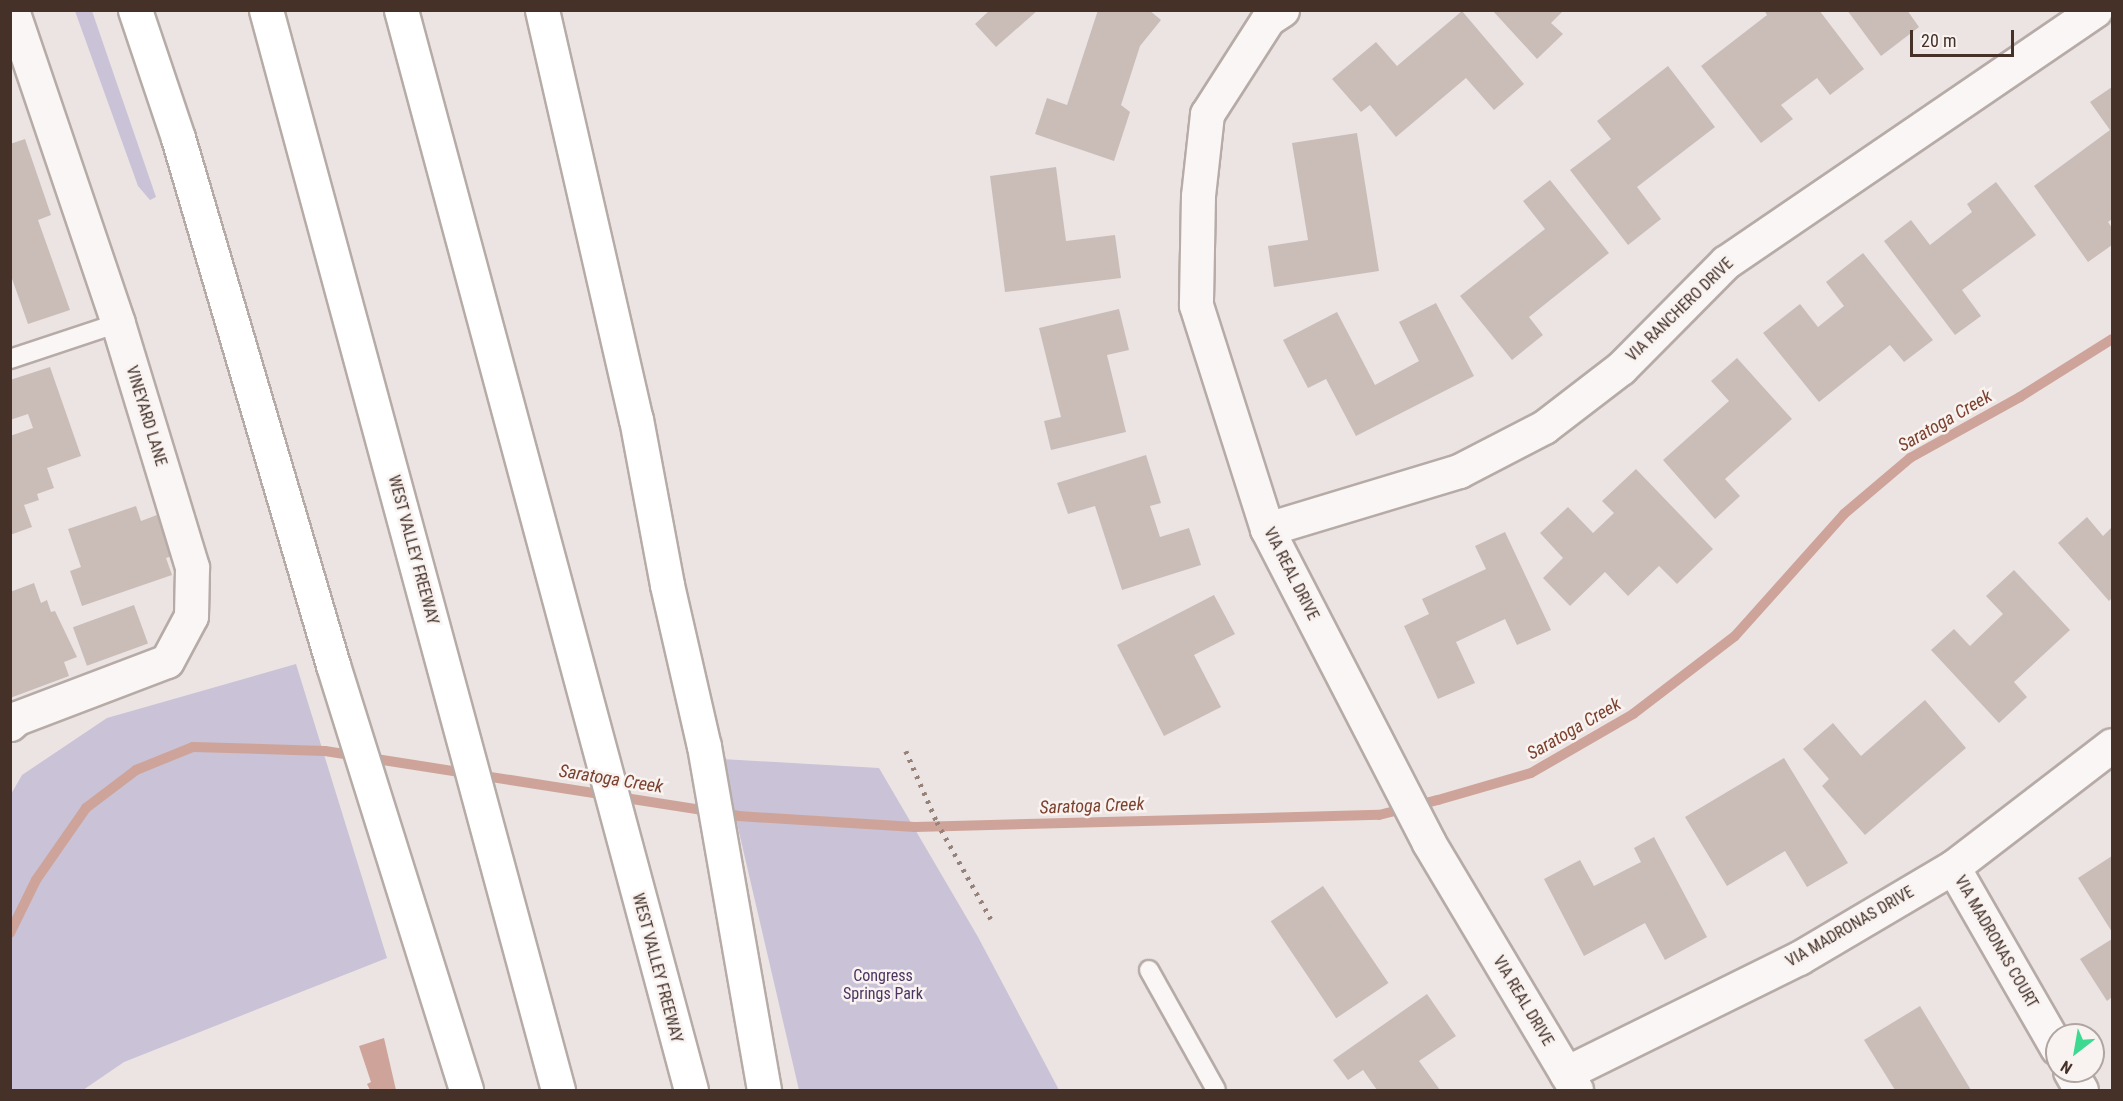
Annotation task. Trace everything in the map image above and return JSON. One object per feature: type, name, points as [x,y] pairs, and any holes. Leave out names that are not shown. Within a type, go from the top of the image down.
[{"type":"highway","points":[[135,10],[178,138],[333,665],[466,1090]]},
{"type":"highway","name":"WEST VALLEY FREEWAY","points":[[266,10],[558,1090]]},
{"type":"highway","name":"WEST VALLEY FREEWAY","points":[[402,10],[691,1090]]},
{"type":"highway","points":[[542,10],[636,419],[667,585],[704,746],[764,1090]]},
{"type":"street","name":"VINEYARD LANE","points":[[10,724],[17,718],[167,661],[191,616],[192,567],[118,323],[12,10]]},
{"type":"street","name":"VIA RANCHERO DRIVE","points":[[1267,529],[1459,471],[1544,427],[1621,369],[1726,262],[2095,10]]},
{"type":"street","name":"VIA REAL DRIVE","points":[[1270,13],[1207,114],[1198,196],[1196,305],[1267,529],[1430,843],[1571,1082]]},
{"type":"street","name":"VIA MADRONAS DRIVE","points":[[1571,1082],[1799,958],[1953,867],[2112,745]]},
{"type":"street","name":"VIA MADRONAS COURT","points":[[1953,867],[2045,1027]]},
{"type":"lane","points":[[11,356],[118,323]]},
{"type":"lane","points":[[1149,970],[1216,1090]]},
{"type":"green space","points":[[75,11],[92,11],[156,197],[150,200],[138,186]]},
{"type":"green space","points":[[296,664],[387,958],[124,1062],[83,1090],[11,1090],[10,796],[22,775],[107,718]]},
{"type":"green space","name":"Congress Springs Park","points":[[722,759],[879,768],[978,937],[1059,1090],[799,1090]]},
{"type":"shaded area","points":[[384,1038],[396,1090],[370,1090],[367,1084],[371,1082],[359,1046]]},
{"type":"building","points":[[990,10],[1038,10],[996,47],[975,24]]},
{"type":"building","points":[[1098,10],[1149,10],[1161,20],[1140,46],[1121,105],[1130,112],[1114,161],[1035,134],[1047,98],[1067,105]]},
{"type":"building","points":[[1492,10],[1564,10],[1551,23],[1563,34],[1537,59]]},
{"type":"building","points":[[1764,10],[1819,10],[1864,69],[1830,95],[1817,78],[1781,105],[1793,119],[1761,143],[1701,66],[1767,15]]},
{"type":"building","points":[[1847,10],[1907,10],[1919,27],[1881,56]]},
{"type":"building","points":[[1462,11],[1524,84],[1494,110],[1466,78],[1396,137],[1370,105],[1361,112],[1332,79],[1376,42],[1397,66]]},
{"type":"building","points":[[1668,66],[1715,127],[1637,187],[1661,219],[1628,245],[1570,170],[1611,139],[1597,121]]},
{"type":"building","points":[[2112,87],[2112,219],[2108,222],[2112,228],[2112,245],[2088,262],[2034,186],[2110,130],[2090,102]]},
{"type":"building","points":[[1357,133],[1379,271],[1274,287],[1268,246],[1308,240],[1292,143]]},
{"type":"building","points":[[25,139],[51,215],[38,220],[70,310],[28,324],[10,273],[10,144]]},
{"type":"building","points":[[1056,167],[1066,241],[1115,235],[1121,278],[1005,292],[990,176]]},
{"type":"building","points":[[1550,180],[1609,253],[1529,317],[1543,335],[1512,360],[1460,296],[1545,229],[1523,201]]},
{"type":"building","points":[[1996,182],[2036,235],[1962,290],[1981,316],[1955,335],[1884,241],[1911,220],[1930,245],[1972,212],[1967,204]]},
{"type":"building","points":[[1863,253],[1933,340],[1904,362],[1890,345],[1819,402],[1763,333],[1800,304],[1818,327],[1844,306],[1826,282]]},
{"type":"building","points":[[1436,303],[1474,376],[1356,436],[1326,379],[1308,388],[1283,340],[1337,312],[1375,385],[1419,361],[1399,322]]},
{"type":"building","points":[[1119,309],[1129,350],[1107,355],[1126,432],[1051,450],[1044,421],[1061,417],[1039,328]]},
{"type":"building","points":[[1737,358],[1792,419],[1725,479],[1740,496],[1715,519],[1663,460],[1729,401],[1711,381]]},
{"type":"building","points":[[50,367],[81,456],[47,468],[54,488],[37,494],[39,500],[24,505],[32,527],[10,535],[10,436],[33,428],[28,414],[10,420],[10,380]]},
{"type":"building","points":[[1146,455],[1161,503],[1150,506],[1160,537],[1189,528],[1201,565],[1122,590],[1095,506],[1068,514],[1057,483]]},
{"type":"building","points":[[1636,469],[1713,549],[1677,584],[1659,566],[1628,596],[1605,572],[1570,606],[1543,578],[1563,558],[1540,533],[1568,507],[1593,533],[1614,513],[1602,501]]},
{"type":"building","points":[[136,506],[141,521],[157,515],[172,556],[166,558],[172,575],[82,606],[70,571],[81,567],[68,529]]},
{"type":"building","points":[[2087,517],[2103,536],[2112,527],[2112,598],[2109,601],[2058,543]]},
{"type":"building","points":[[1505,532],[1551,630],[1517,645],[1505,619],[1456,642],[1475,683],[1438,699],[1404,626],[1429,614],[1422,599],[1486,569],[1475,546]]},
{"type":"building","points":[[2014,570],[2070,630],[2014,682],[2027,697],[1999,723],[1931,650],[1954,629],[1970,646],[2003,614],[1986,596]]},
{"type":"building","points":[[34,583],[41,603],[47,600],[51,612],[55,611],[77,657],[64,662],[69,676],[10,698],[10,592]]},
{"type":"building","points":[[1214,595],[1235,634],[1194,655],[1221,707],[1164,736],[1117,645]]},
{"type":"building","points":[[134,605],[148,644],[87,666],[73,627]]},
{"type":"building","points":[[1925,700],[1966,748],[1865,835],[1822,786],[1829,779],[1803,749],[1833,723],[1861,756]]},
{"type":"building","points":[[1784,758],[1848,863],[1807,887],[1785,851],[1727,886],[1685,817]]},
{"type":"building","points":[[1654,837],[1707,937],[1665,960],[1645,923],[1584,956],[1544,879],[1580,860],[1594,886],[1641,862],[1634,848]]},
{"type":"building","points":[[2112,856],[2112,932],[2078,878]]},
{"type":"building","points":[[1323,886],[1388,983],[1336,1018],[1271,921]]},
{"type":"building","points":[[2112,939],[2112,997],[2107,1001],[2080,959]]},
{"type":"building","points":[[1427,994],[1456,1036],[1419,1061],[1440,1090],[1377,1090],[1363,1070],[1348,1080],[1333,1060]]},
{"type":"building","points":[[1920,1006],[1971,1090],[1895,1090],[1864,1040]]},
{"type":"waterway","name":"Saratoga Creek","points":[[10,933],[36,880],[86,808],[136,770],[193,747],[325,751],[738,816],[915,827],[1379,815],[1438,800],[1531,773],[1633,714],[1735,636],[1844,514],[1910,458],[2020,397],[2112,339]]},
{"type":"railway","points":[[906,751],[937,822],[991,919]]}]
